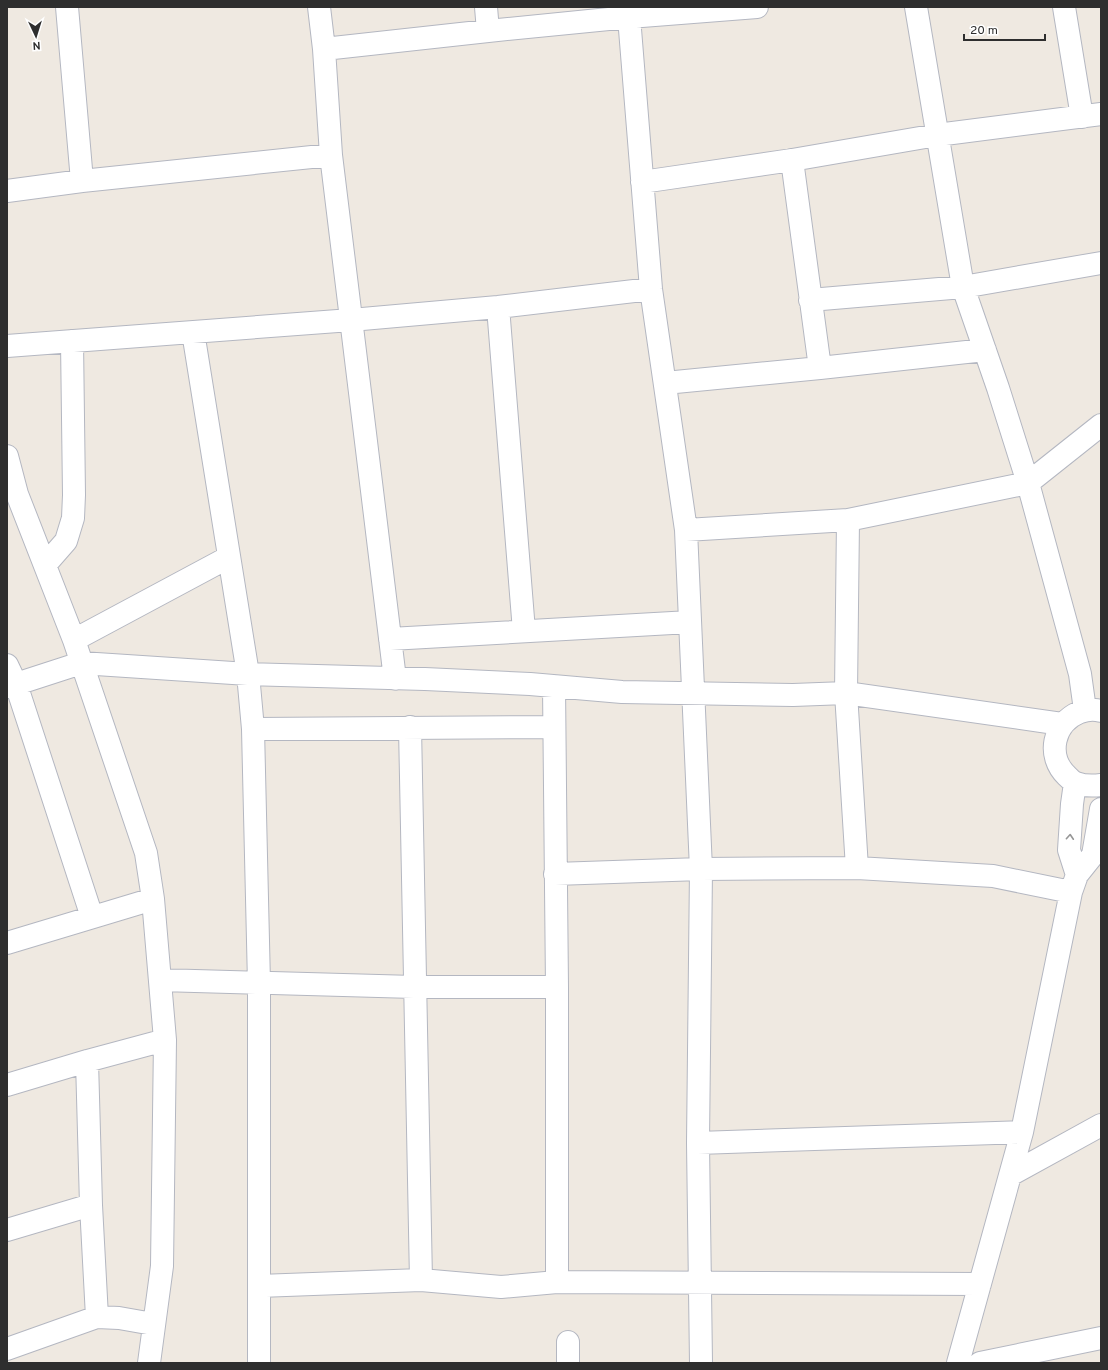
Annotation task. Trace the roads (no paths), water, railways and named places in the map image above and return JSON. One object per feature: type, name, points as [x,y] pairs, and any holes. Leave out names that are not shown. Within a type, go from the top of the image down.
[{"type":"street","points":[[67,7],[82,181]]},
{"type":"street","points":[[319,7],[324,49],[331,155],[395,679]]},
{"type":"street","points":[[486,7],[488,31]]},
{"type":"street","points":[[324,49],[488,31],[628,12],[757,7]]},
{"type":"street","points":[[916,7],[963,287],[1028,483],[1080,674],[1093,710],[1072,715],[1062,724],[1056,735],[1054,747],[1056,759],[1061,770],[1075,783],[1093,786],[1101,785]]},
{"type":"street","points":[[642,182],[792,160],[937,135],[1092,116],[1064,7]]},
{"type":"street","points":[[628,12],[651,289],[686,530],[701,869],[698,1143],[701,1363]]},
{"type":"street","points":[[7,191],[82,181],[331,155]]},
{"type":"street","points":[[792,160],[820,368]]},
{"type":"street","points":[[810,300],[963,287],[1101,263]]},
{"type":"street","points":[[7,346],[351,320],[498,307],[651,289]]},
{"type":"street","points":[[498,307],[524,631]]},
{"type":"street","points":[[193,332],[248,674],[253,729],[259,983],[259,1363]]},
{"type":"street","points":[[45,565],[66,541],[73,518],[72,341]]},
{"type":"street","points":[[665,383],[985,350]]},
{"type":"street","points":[[686,530],[848,520],[1028,483],[1101,425]]},
{"type":"street","points":[[7,456],[17,494],[74,640],[146,853],[153,899],[165,1040],[162,1266],[153,1324],[149,1363]]},
{"type":"street","points":[[848,520],[846,693],[857,868]]},
{"type":"street","points":[[74,640],[229,557]]},
{"type":"street","points":[[390,639],[690,622]]},
{"type":"street","points":[[92,918],[10,679],[81,663],[248,674],[485,682],[622,692],[792,695],[846,693],[1062,724]]},
{"type":"street","points":[[554,686],[557,987],[557,1282]]},
{"type":"street","points":[[410,727],[421,1280]]},
{"type":"street","points":[[253,729],[554,727]]},
{"type":"street","points":[[958,1363],[1022,1132],[1074,884],[1069,850],[1075,783]]},
{"type":"street","points":[[1074,884],[1093,856],[1099,834],[1101,809]]},
{"type":"street","points":[[555,874],[701,869],[857,868],[993,876],[1074,884]]},
{"type":"street","points":[[7,943],[153,899]]},
{"type":"street","points":[[160,980],[414,987],[557,987]]},
{"type":"street","points":[[7,1085],[165,1040]]},
{"type":"street","points":[[87,1061],[91,1205],[97,1317]]},
{"type":"street","points":[[1010,1176],[1101,1125]]},
{"type":"street","points":[[698,1143],[1022,1132]]},
{"type":"street","points":[[7,1230],[91,1205]]},
{"type":"street","points":[[258,1286],[421,1280],[500,1287],[557,1282],[980,1284]]},
{"type":"street","points":[[7,1349],[97,1317],[119,1318],[153,1324]]},
{"type":"street","points":[[980,1363],[1101,1338]]}]
